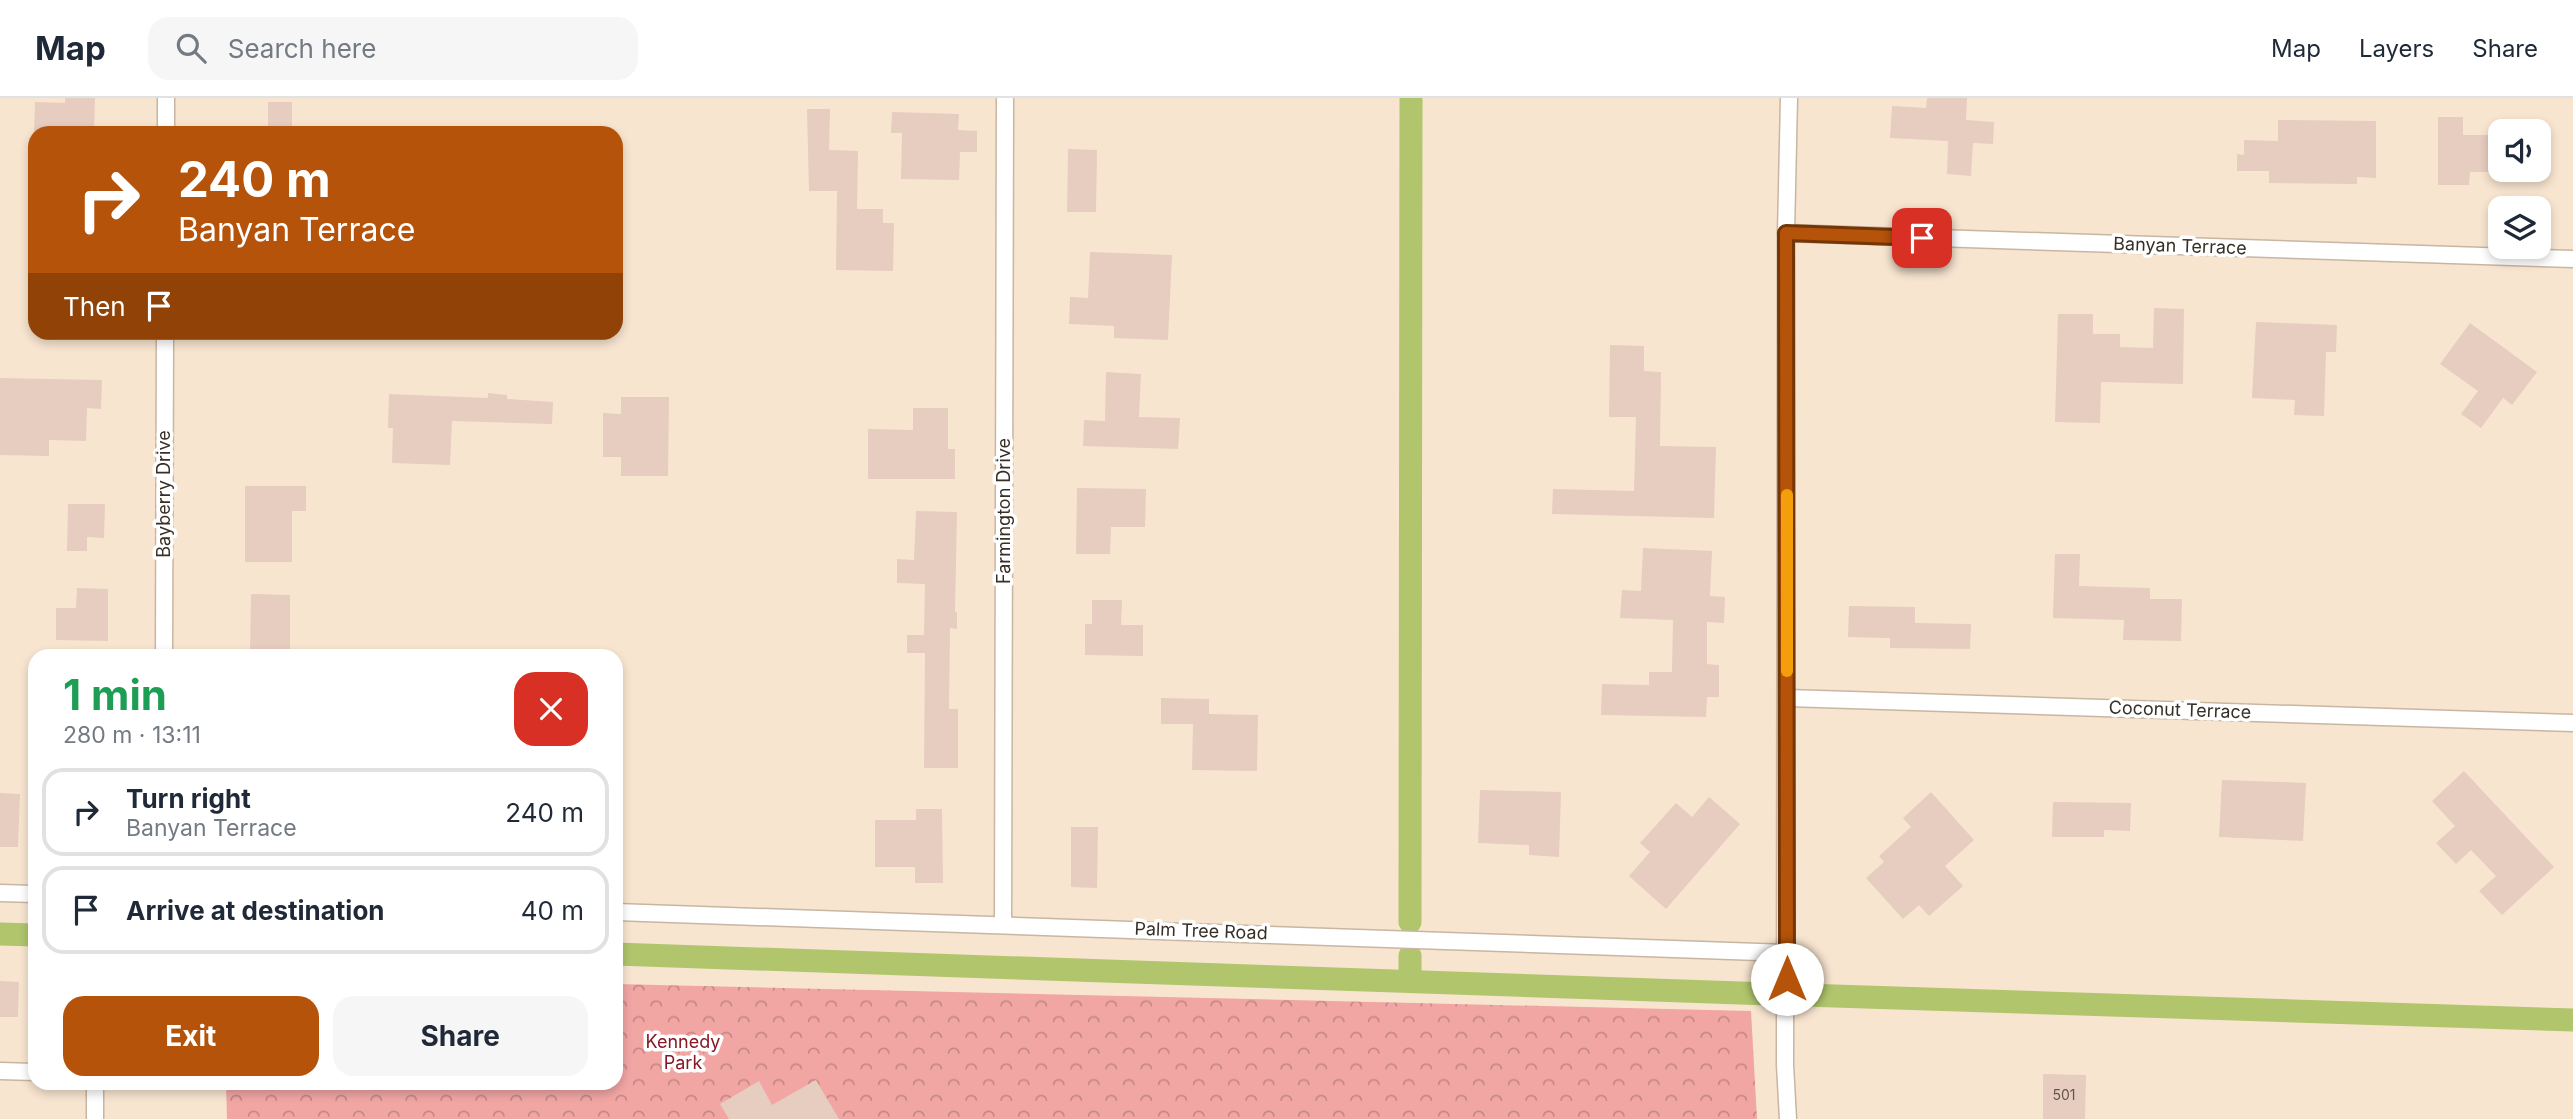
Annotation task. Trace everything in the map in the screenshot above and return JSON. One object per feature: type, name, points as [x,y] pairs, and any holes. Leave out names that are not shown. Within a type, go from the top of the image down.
[{"type":"street","points":[[166,98],[166,126]]},
{"type":"street","name":"Farmington Drive","points":[[1003,924],[1005,98]]},
{"type":"street","points":[[1788,1119],[1786,233],[1789,98]]},
{"type":"street","name":"Banyan Terrace","points":[[1786,233],[2573,259]]},
{"type":"street","name":"Bayberry Drive","points":[[164,649],[165,340]]},
{"type":"street","name":"Coconut Terrace","points":[[1787,698],[2573,723]]},
{"type":"street","points":[[0,892],[28,894]]},
{"type":"street","name":"Palm Tree Road","points":[[623,912],[1787,953]]},
{"type":"street","points":[[0,1071],[28,1072]]},
{"type":"street","points":[[95,1090],[95,1119]]},
{"type":"green space","name":"Kennedy Park","points":[[623,984],[1751,1011],[1757,1119],[227,1119],[226,1090],[623,1090]]},
{"type":"building","points":[[65,98],[95,98],[94,126],[34,126],[35,102],[65,103]]},
{"type":"building","points":[[1927,98],[1967,98],[1966,120],[1994,122],[1993,144],[1973,143],[1971,176],[1947,174],[1948,141],[1890,138],[1892,106],[1926,108]]},
{"type":"building","points":[[268,102],[292,102],[292,126],[268,126]]},
{"type":"building","points":[[807,109],[830,109],[829,150],[858,151],[857,209],[883,209],[883,223],[894,223],[893,271],[836,270],[837,191],[809,191]]},
{"type":"building","points":[[892,112],[959,114],[958,130],[977,131],[977,152],[960,152],[959,180],[901,179],[902,133],[891,133]]},
{"type":"building","points":[[2438,117],[2463,117],[2463,135],[2488,135],[2488,172],[2470,172],[2469,185],[2438,185]]},
{"type":"building","points":[[2278,120],[2376,121],[2376,178],[2357,177],[2357,184],[2269,183],[2269,171],[2237,171],[2237,154],[2244,155],[2244,140],[2278,141]]},
{"type":"building","points":[[1068,149],[1097,150],[1096,212],[1067,212]]},
{"type":"building","points":[[1090,252],[1172,255],[1168,340],[1114,338],[1114,326],[1069,324],[1070,297],[1088,298]]},
{"type":"building","points":[[2154,308],[2184,309],[2183,384],[2101,382],[2100,423],[2055,422],[2058,314],[2093,314],[2093,334],[2120,334],[2120,347],[2153,348]]},
{"type":"building","points":[[2256,322],[2337,325],[2336,352],[2326,352],[2324,416],[2294,415],[2295,400],[2252,398]]},
{"type":"building","points":[[2470,323],[2537,372],[2512,405],[2503,398],[2481,428],[2461,414],[2478,391],[2440,364]]},
{"type":"building","points":[[1610,345],[1644,346],[1644,371],[1661,372],[1660,446],[1716,447],[1714,518],[1552,514],[1553,489],[1634,491],[1636,417],[1609,417]]},
{"type":"building","points":[[1106,372],[1141,374],[1139,417],[1180,418],[1178,449],[1083,446],[1084,420],[1105,421]]},
{"type":"building","points":[[0,378],[102,380],[101,409],[87,408],[86,441],[49,440],[49,456],[0,455]]},
{"type":"building","points":[[488,393],[507,395],[507,399],[553,402],[552,424],[452,421],[450,465],[392,463],[393,428],[388,428],[389,394],[488,398]]},
{"type":"building","points":[[621,397],[669,397],[668,476],[621,476],[621,457],[603,457],[603,413],[621,414]]},
{"type":"building","points":[[913,408],[948,408],[948,449],[955,449],[955,479],[868,479],[868,429],[913,430]]},
{"type":"building","points":[[245,486],[306,486],[306,511],[292,511],[292,562],[245,562]]},
{"type":"building","points":[[1077,488],[1146,489],[1145,527],[1111,527],[1110,554],[1076,554]]},
{"type":"building","points":[[68,504],[105,504],[104,538],[87,537],[87,551],[67,551]]},
{"type":"building","points":[[916,511],[957,512],[957,629],[950,628],[949,709],[958,709],[958,768],[924,768],[925,653],[907,653],[907,635],[924,635],[925,584],[897,583],[897,559],[914,560]]},
{"type":"building","points":[[1643,548],[1712,551],[1710,596],[1725,597],[1724,623],[1707,622],[1707,664],[1719,665],[1719,697],[1707,697],[1706,717],[1601,715],[1602,684],[1649,685],[1649,672],[1672,672],[1673,620],[1620,618],[1622,590],[1641,591]]},
{"type":"building","points":[[2055,554],[2080,554],[2079,586],[2150,588],[2150,599],[2182,599],[2181,641],[2123,640],[2124,620],[2053,618]]},
{"type":"building","points":[[77,588],[108,589],[108,641],[56,640],[56,608],[76,608]]},
{"type":"building","points":[[251,594],[290,595],[290,649],[250,649]]},
{"type":"building","points":[[1092,600],[1122,600],[1121,625],[1143,625],[1143,656],[1085,655],[1085,624],[1092,624]]},
{"type":"building","points":[[1849,606],[1915,607],[1915,623],[1971,624],[1970,649],[1890,648],[1890,638],[1848,637]]},
{"type":"building","points":[[1161,698],[1209,699],[1209,714],[1258,715],[1257,771],[1192,770],[1193,724],[1161,724]]},
{"type":"building","points":[[2464,771],[2554,867],[2502,915],[2479,891],[2496,876],[2471,850],[2456,864],[2436,843],[2455,826],[2432,801]]},
{"type":"building","points":[[2222,780],[2306,783],[2303,841],[2219,837]]},
{"type":"building","points":[[1480,790],[1561,792],[1559,857],[1529,855],[1529,845],[1478,843]]},
{"type":"building","points":[[1931,792],[1974,840],[1945,866],[1963,886],[1929,916],[1919,905],[1903,919],[1866,878],[1884,862],[1879,856],[1911,827],[1903,818]]},
{"type":"building","points":[[0,793],[20,794],[18,847],[0,847]]},
{"type":"building","points":[[1709,797],[1740,824],[1666,909],[1629,876],[1650,852],[1640,843],[1676,803],[1692,817]]},
{"type":"building","points":[[2053,802],[2131,803],[2130,831],[2104,830],[2104,837],[2052,837]]},
{"type":"building","points":[[916,809],[942,809],[943,883],[915,883],[915,867],[875,867],[875,820],[916,820]]},
{"type":"building","points":[[1071,827],[1098,827],[1097,888],[1071,887]]},
{"type":"building","points":[[0,981],[19,982],[18,1017],[0,1017]]},
{"type":"building","points":[[2043,1074],[2086,1075],[2085,1119],[2043,1119]]},
{"type":"building","points":[[816,1080],[839,1119],[729,1119],[720,1104],[759,1081],[772,1105]]},
{"type":"waterway","points":[[1410,922],[1411,98]]},
{"type":"waterway","points":[[0,934],[28,935]]},
{"type":"waterway","points":[[623,954],[1769,994]]},
{"type":"waterway","points":[[1410,956],[1410,981]]},
{"type":"waterway","points":[[1804,995],[2573,1020]]},
{"type":"slow traffic","points":[[1787,495],[1787,671]]},
{"type":"route","points":[[1787,979],[1786,233],[1922,238]]}]
